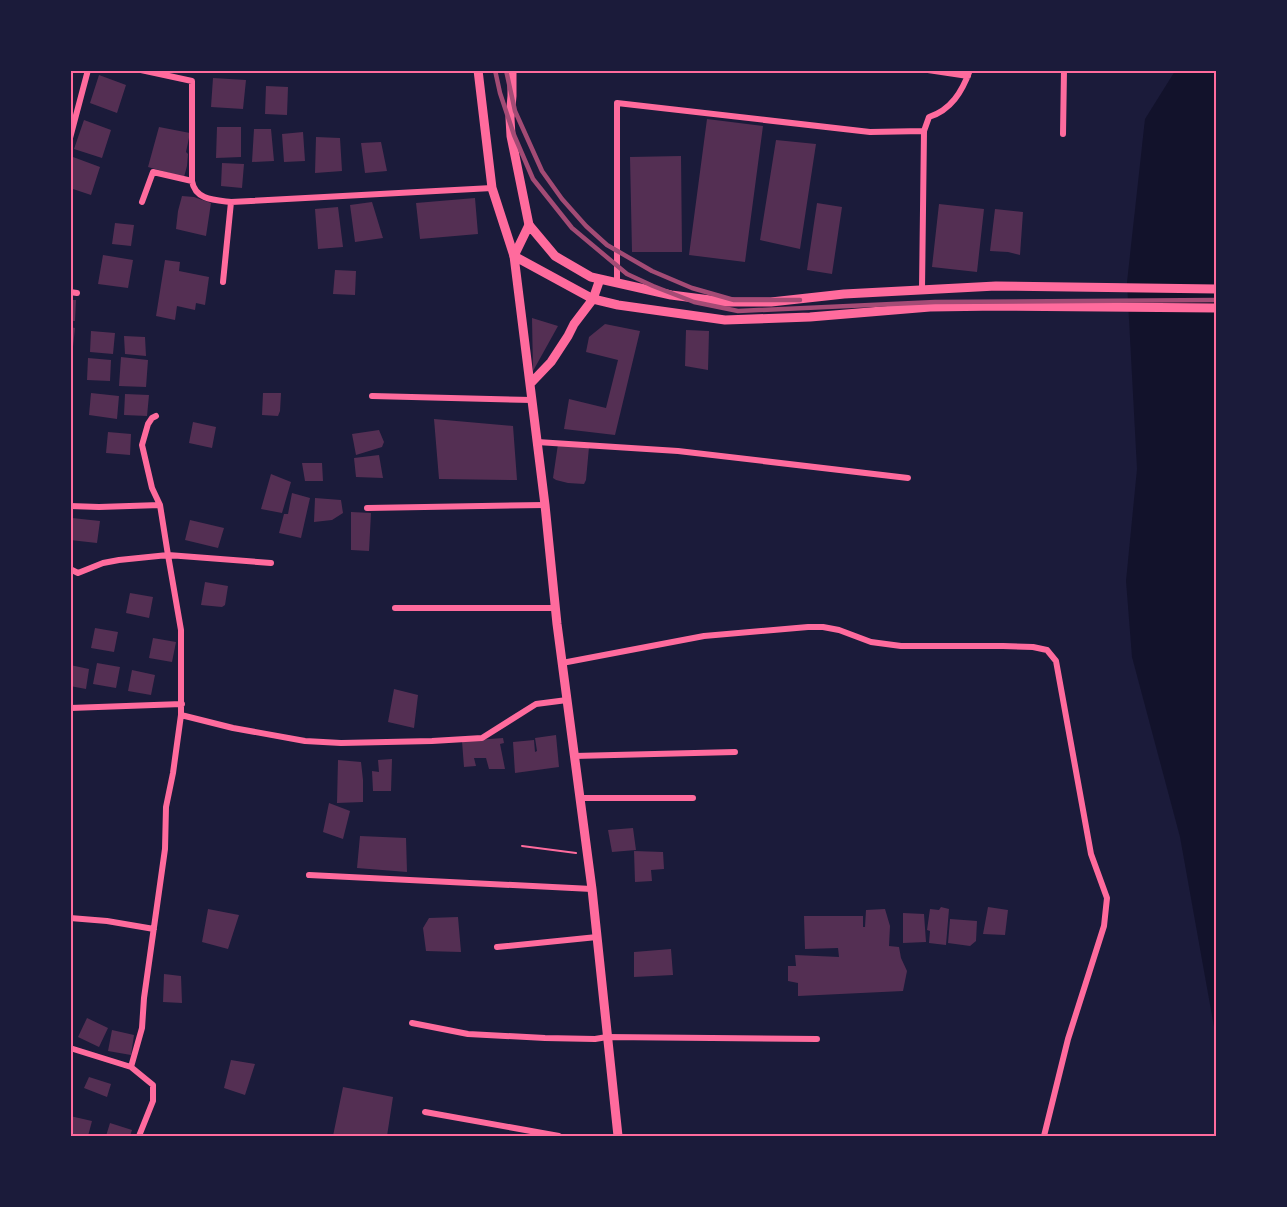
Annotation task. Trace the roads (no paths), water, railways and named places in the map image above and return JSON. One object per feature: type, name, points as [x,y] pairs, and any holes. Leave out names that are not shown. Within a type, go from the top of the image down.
[{"type":"main road","points":[[478,70],[492,188],[514,256],[545,505],[555,608],[592,889],[618,1137]]},
{"type":"main road","points":[[512,70],[511,136],[529,225],[555,256],[591,277],[671,295],[726,302],[771,302],[844,294],[996,286],[1216,289]]},
{"type":"main road","points":[[514,256],[529,225]]},
{"type":"main road","points":[[514,256],[594,299],[618,305],[725,320],[810,317],[930,307],[1216,308]]},
{"type":"main road","points":[[530,384],[550,362],[574,324],[594,299],[600,279]]},
{"type":"main road","points":[[996,286],[1000,306]]},
{"type":"street","points":[[70,138],[88,70]]},
{"type":"street","points":[[141,70],[192,81],[193,187],[201,195],[212,199],[231,202],[492,188]]},
{"type":"street","points":[[922,290],[924,131],[929,117],[949,106],[965,84],[969,73],[928,70]]},
{"type":"street","points":[[1064,70],[1064,134]]},
{"type":"street","points":[[617,283],[617,103],[870,132],[924,131]]},
{"type":"street","points":[[142,202],[153,171],[192,181]]},
{"type":"street","points":[[223,282],[231,202]]},
{"type":"street","points":[[372,396],[532,400]]},
{"type":"street","points":[[131,1067],[141,1028],[165,849],[166,807],[182,715],[181,630],[159,505],[142,445],[148,424],[156,416]]},
{"type":"street","points":[[537,442],[678,451],[908,478]]},
{"type":"street","points":[[70,506],[159,505]]},
{"type":"street","points":[[367,508],[545,505]]},
{"type":"street","points":[[70,569],[78,573],[103,563],[168,555],[271,563]]},
{"type":"street","points":[[395,608],[555,608]]},
{"type":"street","points":[[562,663],[704,636],[808,627],[839,630],[871,642],[901,646],[1003,646],[1047,650],[1056,661],[1091,854],[1107,898],[1104,926],[1068,1039],[1044,1137]]},
{"type":"street","points":[[182,715],[233,728],[305,741],[341,743],[432,741],[482,738],[536,704],[567,700]]},
{"type":"street","points":[[70,708],[182,704]]},
{"type":"street","points":[[574,756],[735,752]]},
{"type":"street","points":[[580,798],[693,798]]},
{"type":"street","points":[[309,874],[592,889]]},
{"type":"street","points":[[70,918],[107,921],[154,929]]},
{"type":"street","points":[[496,947],[597,937]]},
{"type":"street","points":[[412,1023],[468,1034],[545,1038],[817,1040]]},
{"type":"street","points":[[70,1048],[131,1067],[153,1084],[153,1101],[139,1137]]},
{"type":"street","points":[[425,1112],[559,1137]]},
{"type":"railway","points":[[495,70],[514,135],[533,179],[572,228],[627,274],[694,302],[738,311],[935,302],[1216,300]]},
{"type":"railway","points":[[506,70],[515,111],[542,171],[562,199],[607,245],[652,271],[692,288],[734,300],[800,300]]}]
